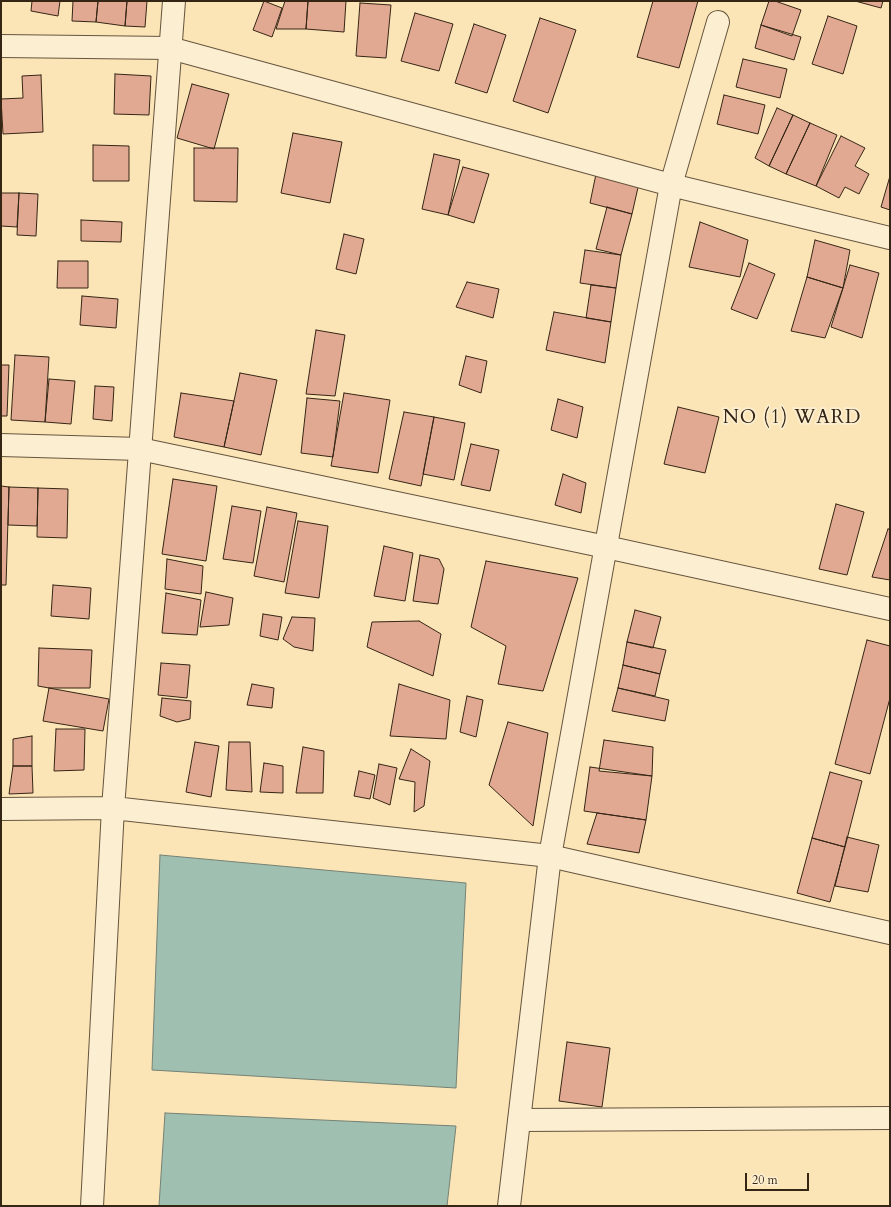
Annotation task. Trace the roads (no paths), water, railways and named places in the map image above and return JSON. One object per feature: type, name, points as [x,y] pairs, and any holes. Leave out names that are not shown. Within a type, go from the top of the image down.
[{"type":"street","points":[[92,1206],[113,808],[174,1]]},
{"type":"street","points":[[509,1206],[550,856],[671,186],[718,22]]},
{"type":"street","points":[[1,46],[170,48],[671,186],[890,238]]},
{"type":"street","points":[[1,445],[140,449],[606,547],[890,609]]},
{"type":"street","points":[[1,809],[113,808],[550,856],[890,933]]},
{"type":"street","points":[[519,1120],[890,1118]]},
{"type":"district","name":"NO (1) WARD","points":[[792,419]]}]
